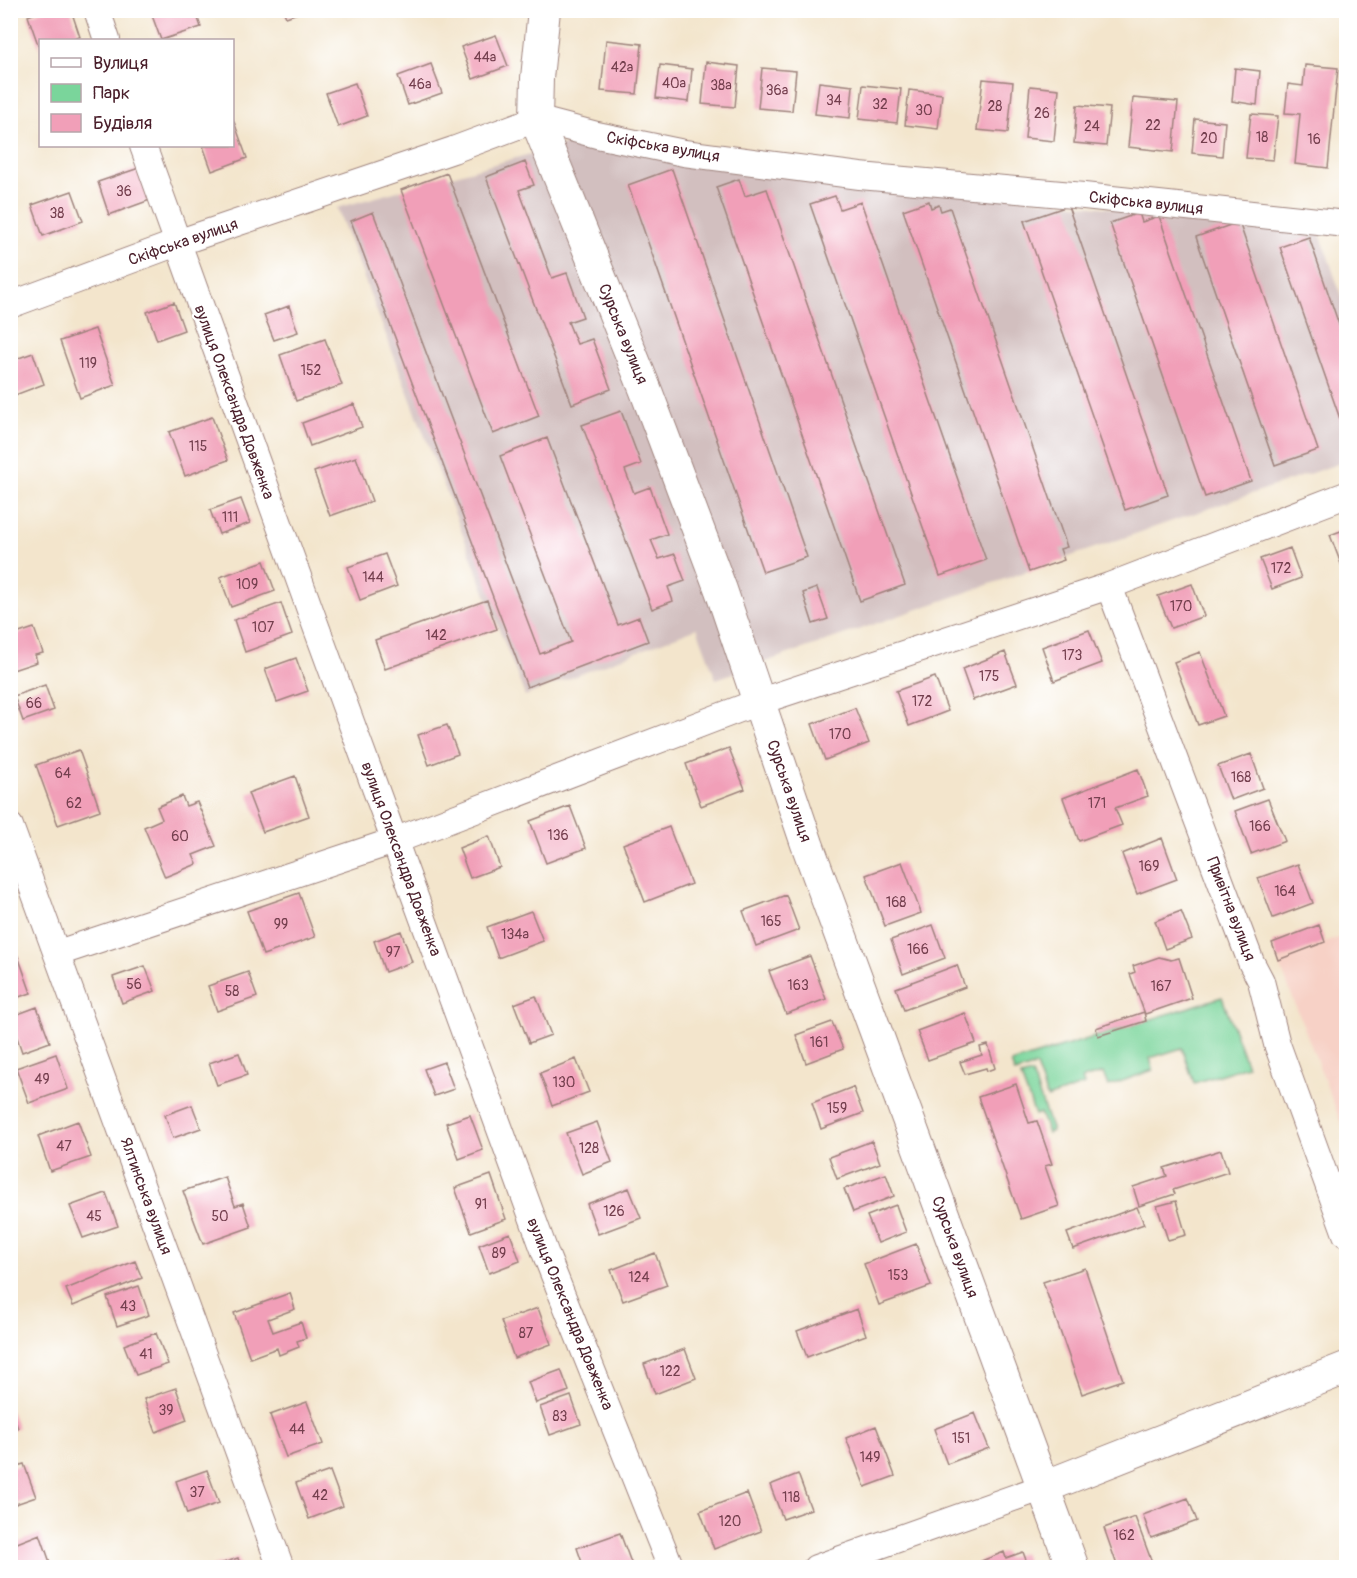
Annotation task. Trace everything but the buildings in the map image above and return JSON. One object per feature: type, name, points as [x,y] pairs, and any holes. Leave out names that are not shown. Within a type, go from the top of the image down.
[{"type":"street","points":[[97,10],[107,39]]},
{"type":"street","name":"Сурська вулиця","points":[[544,10],[537,78],[536,119],[650,402],[722,590],[807,844],[1073,1568]]},
{"type":"street","name":"Скіфська вулиця","points":[[10,305],[177,243],[453,150],[536,119],[597,135],[684,153],[860,176],[1084,196],[1347,224]]},
{"type":"street","name":"вулиця Олександра Довженка","points":[[143,147],[546,1255],[671,1568]]},
{"type":"street","points":[[58,953],[394,841],[758,702],[1109,586],[1347,495]]},
{"type":"street","name":"Привітна вулиця","points":[[1109,586],[1247,951],[1261,981],[1278,1044],[1347,1234]]},
{"type":"street","name":"Ялтинська вулиця","points":[[10,826],[281,1568]]},
{"type":"street","points":[[816,1568],[1044,1487],[1347,1368]]},
{"type":"shaded area","points":[[566,144],[1320,233],[1346,310],[1346,461],[716,679],[697,628],[525,696],[337,208]]},
{"type":"shaded area","points":[[1346,935],[1346,1136],[1278,960]]},
{"type":"green space","points":[[1222,997],[1247,1066],[1194,1083],[1182,1048],[1150,1058],[1153,1070],[1108,1086],[1103,1073],[1082,1079],[1084,1085],[1047,1098],[1036,1066],[1015,1073],[1011,1063]]},
{"type":"green space","points":[[1032,1074],[1052,1131],[1048,1133],[1040,1113],[1035,1115],[1021,1077]]}]
